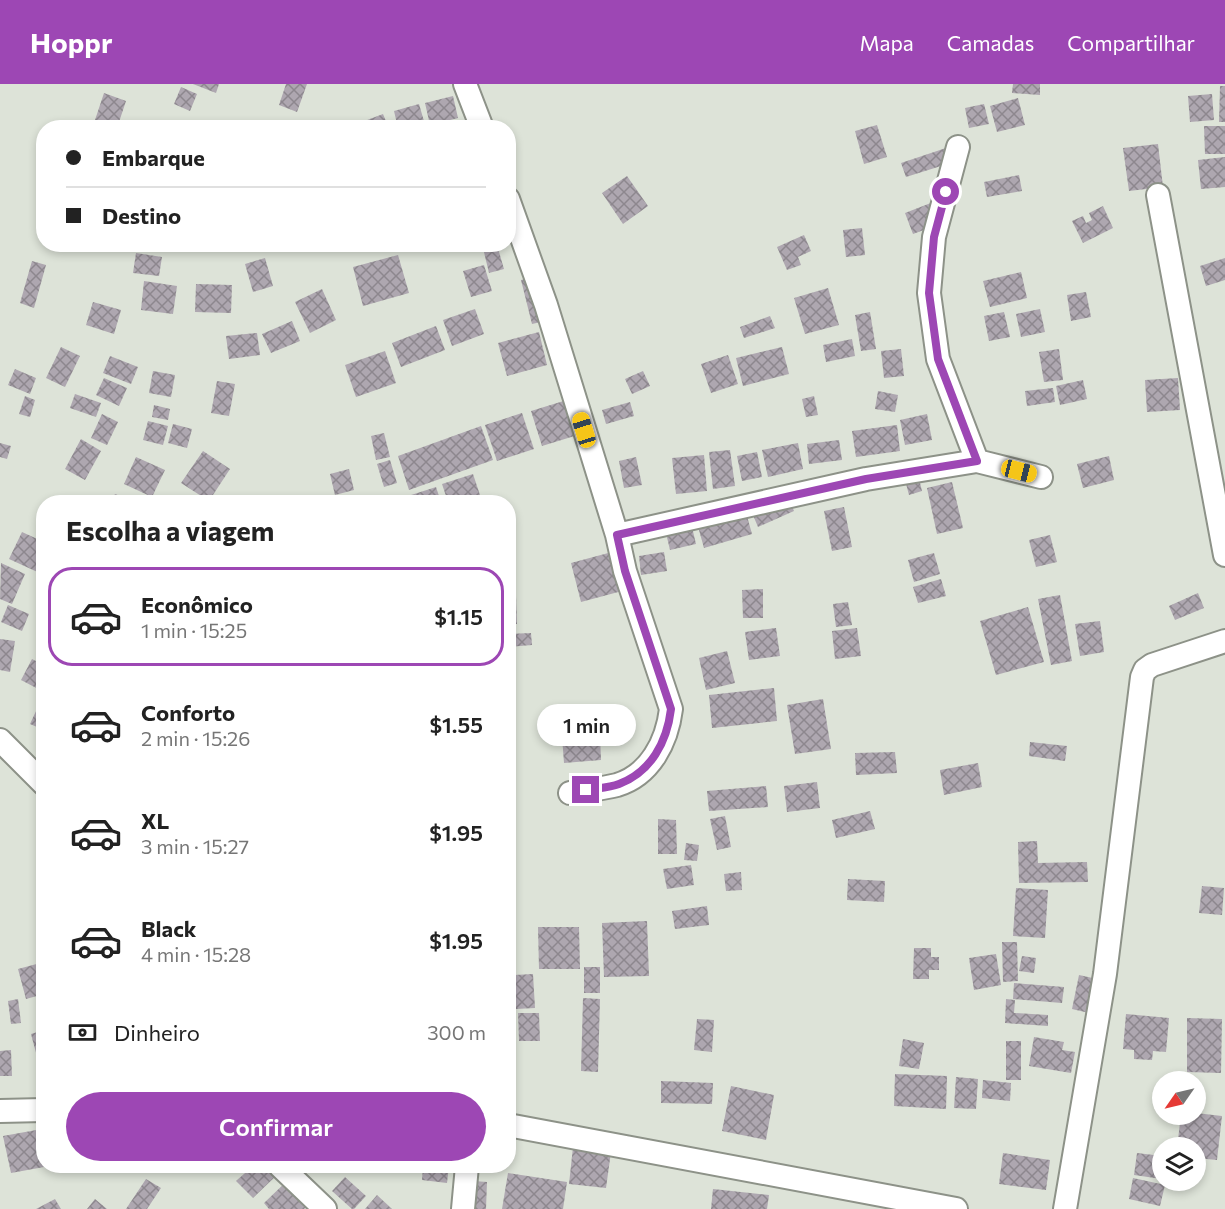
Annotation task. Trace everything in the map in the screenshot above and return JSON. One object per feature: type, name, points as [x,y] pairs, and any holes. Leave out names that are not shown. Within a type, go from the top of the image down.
[{"type":"street","points":[[465,84],[479,120]]},
{"type":"street","points":[[958,147],[934,237],[929,293],[938,359],[977,461]]},
{"type":"street","points":[[1158,195],[1225,555]]},
{"type":"street","points":[[516,221],[546,305],[617,535],[625,571],[671,709],[669,727],[656,754],[643,771],[618,784],[570,793]]},
{"type":"street","points":[[617,535],[866,479],[977,461],[1041,477]]},
{"type":"street","points":[[1065,1209],[1105,974],[1142,677],[1145,670],[1152,665],[1225,641]]},
{"type":"street","points":[[0,740],[36,776]]},
{"type":"street","points":[[0,1111],[36,1110]]},
{"type":"street","points":[[516,1126],[956,1209]]},
{"type":"street","points":[[287,1173],[325,1209]]},
{"type":"street","points":[[463,1209],[466,1173]]},
{"type":"building","points":[[193,84],[219,84],[216,93]]},
{"type":"building","points":[[286,84],[307,84],[297,112],[279,105]]},
{"type":"building","points":[[1013,84],[1040,84],[1040,95],[1012,93]]},
{"type":"building","points":[[1220,86],[1225,86],[1225,122],[1219,122]]},
{"type":"building","points":[[181,87],[197,94],[190,111],[174,104]]},
{"type":"building","points":[[104,93],[126,101],[120,120],[95,120]]},
{"type":"building","points":[[1212,94],[1214,120],[1190,122],[1188,96]]},
{"type":"building","points":[[453,96],[458,118],[429,120],[425,103]]},
{"type":"building","points":[[1018,98],[1025,125],[997,132],[990,106]]},
{"type":"building","points":[[419,104],[424,120],[396,120],[394,111]]},
{"type":"building","points":[[984,104],[989,124],[969,128],[965,108]]},
{"type":"building","points":[[383,114],[386,120],[367,120]]},
{"type":"building","points":[[877,125],[887,157],[864,164],[855,131]]},
{"type":"building","points":[[1204,126],[1225,126],[1225,154],[1205,154]]},
{"type":"building","points":[[1158,144],[1163,187],[1129,191],[1123,148]]},
{"type":"building","points":[[955,145],[960,160],[906,177],[901,163]]},
{"type":"building","points":[[1225,157],[1225,187],[1201,189],[1198,160]]},
{"type":"building","points":[[1019,175],[1022,191],[987,197],[984,182]]},
{"type":"building","points":[[627,176],[648,206],[623,224],[602,193]]},
{"type":"building","points":[[941,199],[948,221],[913,234],[905,213]]},
{"type":"building","points":[[1103,206],[1113,228],[1083,243],[1072,221],[1083,216],[1086,223],[1092,220],[1089,213]]},
{"type":"building","points":[[862,228],[865,255],[846,257],[843,230]]},
{"type":"building","points":[[804,235],[811,251],[798,257],[801,265],[787,270],[777,247]]},
{"type":"building","points":[[484,252],[499,252],[504,269],[489,273]]},
{"type":"building","points":[[136,253],[162,257],[159,276],[133,273]]},
{"type":"building","points":[[398,255],[409,293],[363,306],[353,267]]},
{"type":"building","points":[[265,258],[273,286],[253,292],[245,264]]},
{"type":"building","points":[[1225,258],[1225,280],[1206,286],[1200,266]]},
{"type":"building","points":[[32,261],[46,265],[34,308],[20,303]]},
{"type":"building","points":[[484,265],[492,291],[471,297],[463,271]]},
{"type":"building","points":[[1021,272],[1027,298],[990,307],[983,281]]},
{"type":"building","points":[[542,274],[554,319],[532,324],[521,280]]},
{"type":"building","points":[[144,281],[177,286],[173,314],[141,310]]},
{"type":"building","points":[[196,284],[232,285],[231,313],[195,312]]},
{"type":"building","points":[[828,288],[839,325],[805,334],[794,298]]},
{"type":"building","points":[[322,289],[336,320],[310,333],[295,302]]},
{"type":"building","points":[[1086,292],[1091,317],[1071,321],[1067,295]]},
{"type":"building","points":[[93,302],[121,310],[114,334],[86,325]]},
{"type":"building","points":[[475,309],[484,334],[452,346],[443,320]]},
{"type":"building","points":[[1040,309],[1045,332],[1021,337],[1016,314]]},
{"type":"building","points":[[870,312],[876,349],[861,351],[855,315]]},
{"type":"building","points":[[1004,312],[1010,337],[989,341],[984,316]]},
{"type":"building","points":[[770,316],[775,328],[744,338],[740,327]]},
{"type":"building","points":[[292,321],[300,341],[271,353],[262,334]]},
{"type":"building","points":[[436,326],[445,350],[401,367],[392,343]]},
{"type":"building","points":[[539,332],[547,365],[507,376],[498,343]]},
{"type":"building","points":[[257,333],[260,355],[229,359],[226,336]]},
{"type":"building","points":[[852,339],[855,356],[826,362],[823,345]]},
{"type":"building","points":[[61,347],[80,356],[65,387],[46,378]]},
{"type":"building","points":[[782,347],[789,374],[743,386],[736,358]]},
{"type":"building","points":[[901,349],[904,376],[884,378],[881,351]]},
{"type":"building","points":[[1059,349],[1063,380],[1044,382],[1039,352]]},
{"type":"building","points":[[385,351],[396,383],[356,397],[345,365]]},
{"type":"building","points":[[728,355],[738,384],[711,393],[701,364]]},
{"type":"building","points":[[110,356],[138,367],[131,384],[103,373]]},
{"type":"building","points":[[15,369],[36,378],[30,394],[8,385]]},
{"type":"building","points":[[153,371],[175,375],[171,397],[149,393]]},
{"type":"building","points":[[643,371],[650,386],[632,394],[625,379]]},
{"type":"building","points":[[104,378],[127,388],[119,406],[96,395]]},
{"type":"building","points":[[1178,378],[1180,410],[1147,412],[1145,380]]},
{"type":"building","points":[[1083,380],[1087,399],[1060,405],[1056,386]]},
{"type":"building","points":[[217,381],[235,384],[229,416],[211,413]]},
{"type":"building","points":[[1053,388],[1055,402],[1027,406],[1025,391]]},
{"type":"building","points":[[878,391],[898,395],[895,412],[875,409]]},
{"type":"building","points":[[75,394],[101,403],[96,417],[70,408]]},
{"type":"building","points":[[25,396],[35,400],[30,417],[19,414]]},
{"type":"building","points":[[814,396],[818,415],[806,417],[802,399]]},
{"type":"building","points":[[570,399],[581,434],[542,446],[531,411]]},
{"type":"building","points":[[630,402],[634,416],[606,424],[602,410]]},
{"type":"building","points":[[154,405],[170,409],[168,420],[152,417]]},
{"type":"building","points":[[522,413],[534,449],[497,461],[485,425]]},
{"type":"building","points":[[102,414],[118,422],[107,445],[91,438]]},
{"type":"building","points":[[927,414],[932,440],[905,445],[900,420]]},
{"type":"building","points":[[148,421],[168,426],[163,445],[143,440]]},
{"type":"building","points":[[173,424],[192,429],[187,448],[168,443]]},
{"type":"building","points":[[897,425],[900,451],[856,457],[852,431]]},
{"type":"building","points":[[481,426],[493,460],[409,490],[398,456]]},
{"type":"building","points":[[384,433],[390,457],[376,460],[371,436]]},
{"type":"building","points":[[81,439],[101,451],[85,480],[65,469]]},
{"type":"building","points":[[839,440],[842,460],[809,464],[807,444]]},
{"type":"building","points":[[0,443],[11,446],[7,459],[0,457]]},
{"type":"building","points":[[798,443],[803,469],[768,477],[762,450]]},
{"type":"building","points":[[730,450],[735,486],[713,489],[709,452]]},
{"type":"building","points":[[203,451],[230,469],[213,495],[200,495],[181,483]]},
{"type":"building","points":[[757,452],[762,477],[742,481],[737,456]]},
{"type":"building","points":[[704,455],[707,491],[676,494],[672,458]]},
{"type":"building","points":[[1109,456],[1114,480],[1083,488],[1077,464]]},
{"type":"building","points":[[136,457],[165,470],[153,495],[148,495],[124,484]]},
{"type":"building","points":[[636,457],[642,485],[624,488],[619,461]]},
{"type":"building","points":[[390,460],[397,483],[384,487],[377,464]]},
{"type":"building","points":[[915,462],[922,491],[909,495],[901,465]]},
{"type":"building","points":[[349,469],[354,490],[335,495],[330,474]]},
{"type":"building","points":[[473,474],[480,495],[446,495],[442,484]]},
{"type":"building","points":[[952,482],[963,528],[937,534],[927,488]]},
{"type":"building","points":[[436,487],[439,495],[411,495]]},
{"type":"building","points":[[786,492],[794,511],[758,527],[750,508]]},
{"type":"building","points":[[844,507],[852,547],[832,551],[824,511]]},
{"type":"building","points":[[745,509],[752,534],[704,548],[697,523]]},
{"type":"building","points":[[691,523],[696,544],[670,550],[665,529]]},
{"type":"building","points":[[22,532],[36,538],[36,571],[9,559]]},
{"type":"building","points":[[1050,535],[1057,562],[1036,567],[1029,540]]},
{"type":"building","points":[[612,552],[622,591],[581,602],[571,563]]},
{"type":"building","points":[[664,552],[667,571],[641,575],[639,556]]},
{"type":"building","points":[[934,553],[940,574],[914,582],[908,560]]},
{"type":"building","points":[[1,563],[25,574],[12,604],[0,599]]},
{"type":"building","points":[[941,579],[946,596],[918,603],[913,587]]},
{"type":"building","points":[[763,589],[763,618],[743,618],[742,590]]},
{"type":"building","points":[[1198,593],[1204,608],[1175,620],[1169,606]]},
{"type":"building","points":[[1060,595],[1072,661],[1051,665],[1038,599]]},
{"type":"building","points":[[848,602],[852,625],[836,627],[833,604]]},
{"type":"building","points":[[8,605],[29,614],[22,631],[1,622]]},
{"type":"building","points":[[1028,607],[1044,662],[996,675],[980,621]]},
{"type":"building","points":[[1100,621],[1104,652],[1080,656],[1075,624]]},
{"type":"building","points":[[776,628],[780,656],[749,660],[745,632]]},
{"type":"building","points":[[857,628],[861,656],[835,659],[832,631]]},
{"type":"building","points":[[531,633],[532,645],[516,646],[516,634]]},
{"type":"building","points":[[0,639],[15,641],[10,672],[0,670]]},
{"type":"building","points":[[727,651],[735,683],[706,690],[699,658]]},
{"type":"building","points":[[32,659],[36,661],[36,688],[21,680]]},
{"type":"building","points":[[774,688],[777,721],[712,728],[709,695]]},
{"type":"building","points":[[823,699],[831,749],[795,754],[787,705]]},
{"type":"building","points":[[36,711],[36,727],[30,724]]},
{"type":"building","points":[[600,734],[601,760],[564,763],[562,736]]},
{"type":"building","points":[[1030,742],[1067,746],[1065,761],[1029,756]]},
{"type":"building","points":[[895,752],[897,773],[856,775],[855,753]]},
{"type":"building","points":[[978,763],[982,787],[944,795],[940,770]]},
{"type":"building","points":[[817,782],[820,808],[787,812],[784,786]]},
{"type":"building","points":[[766,786],[768,807],[709,811],[707,791]]},
{"type":"building","points":[[870,811],[875,829],[836,838],[832,820]]},
{"type":"building","points":[[725,816],[731,847],[717,850],[710,819]]},
{"type":"building","points":[[658,819],[676,820],[677,854],[658,854]]},
{"type":"building","points":[[1037,841],[1038,863],[1087,862],[1088,882],[1019,883],[1018,842]]},
{"type":"building","points":[[686,843],[699,845],[697,861],[684,860]]},
{"type":"building","points":[[691,865],[694,885],[667,889],[663,869]]},
{"type":"building","points":[[741,872],[742,890],[726,891],[724,874]]},
{"type":"building","points":[[848,879],[885,881],[884,902],[847,900]]},
{"type":"building","points":[[1202,886],[1224,888],[1222,915],[1199,913]]},
{"type":"building","points":[[1016,888],[1048,890],[1045,938],[1013,936]]},
{"type":"building","points":[[707,906],[709,925],[675,929],[672,911]]},
{"type":"building","points":[[647,921],[649,976],[604,977],[602,923]]},
{"type":"building","points":[[538,927],[579,927],[580,969],[539,969]]},
{"type":"building","points":[[1002,942],[1017,942],[1018,981],[1003,982]]},
{"type":"building","points":[[914,948],[931,948],[931,957],[939,957],[939,970],[929,970],[929,979],[913,979]]},
{"type":"building","points":[[996,954],[1001,985],[974,990],[969,958]]},
{"type":"building","points":[[1022,956],[1036,958],[1034,973],[1019,971]]},
{"type":"building","points":[[36,964],[36,996],[26,999],[18,969]]},
{"type":"building","points":[[584,967],[600,967],[600,993],[584,993]]},
{"type":"building","points":[[533,974],[535,1008],[516,1009],[516,975]]},
{"type":"building","points":[[1079,975],[1097,979],[1089,1013],[1072,1009]]},
{"type":"building","points":[[1014,983],[1064,987],[1062,1003],[1013,999]]},
{"type":"building","points":[[583,998],[600,999],[598,1072],[581,1071]]},
{"type":"building","points":[[18,999],[21,1023],[11,1024],[8,1001]]},
{"type":"building","points":[[1006,999],[1015,1000],[1014,1013],[1048,1015],[1048,1026],[1005,1023]]},
{"type":"building","points":[[518,1013],[539,1013],[540,1041],[519,1041]]},
{"type":"building","points":[[1126,1014],[1169,1018],[1166,1052],[1153,1051],[1152,1060],[1134,1059],[1134,1050],[1123,1049]]},
{"type":"building","points":[[1187,1018],[1222,1019],[1221,1073],[1187,1071]]},
{"type":"building","points":[[697,1019],[714,1020],[712,1052],[694,1050]]},
{"type":"building","points":[[36,1032],[36,1053],[31,1034]]},
{"type":"building","points":[[1034,1037],[1064,1042],[1062,1050],[1075,1052],[1071,1073],[1029,1066]]},
{"type":"building","points":[[903,1039],[924,1043],[919,1069],[899,1066]]},
{"type":"building","points":[[1006,1041],[1021,1041],[1021,1080],[1006,1080]]},
{"type":"building","points":[[11,1050],[12,1076],[0,1076],[0,1051]]},
{"type":"building","points":[[895,1074],[947,1076],[946,1109],[894,1106]]},
{"type":"building","points":[[956,1077],[978,1079],[976,1109],[954,1108]]},
{"type":"building","points":[[983,1080],[1011,1083],[1010,1101],[982,1098]]},
{"type":"building","points":[[661,1081],[713,1083],[712,1104],[661,1103]]},
{"type":"building","points":[[731,1086],[774,1095],[766,1140],[722,1131]]},
{"type":"building","points":[[1206,1114],[1222,1116],[1217,1160],[1206,1159],[1206,1137],[1178,1137],[1180,1125],[1206,1125]]},
{"type":"building","points":[[36,1130],[36,1168],[11,1173],[3,1136]]},
{"type":"building","points":[[573,1147],[611,1152],[606,1188],[569,1184]]},
{"type":"building","points":[[1003,1153],[1050,1160],[1046,1190],[999,1184]]},
{"type":"building","points":[[1137,1153],[1152,1155],[1152,1178],[1134,1175]]},
{"type":"building","points":[[245,1173],[279,1173],[253,1198],[236,1181]]},
{"type":"building","points":[[422,1173],[448,1173],[447,1183],[422,1180]]},
{"type":"building","points":[[508,1173],[567,1182],[563,1209],[502,1209]]},
{"type":"building","points":[[345,1177],[366,1196],[354,1209],[332,1191]]},
{"type":"building","points":[[1133,1178],[1152,1182],[1152,1191],[1164,1191],[1160,1206],[1129,1199]]},
{"type":"building","points":[[146,1179],[161,1188],[147,1209],[126,1209]]},
{"type":"building","points":[[289,1179],[311,1202],[304,1209],[269,1209],[264,1203]]},
{"type":"building","points":[[474,1181],[487,1182],[486,1209],[472,1209]]},
{"type":"building","points":[[713,1189],[769,1195],[767,1209],[711,1209]]},
{"type":"building","points":[[377,1195],[392,1209],[365,1209]]},
{"type":"building","points":[[55,1199],[61,1209],[36,1209]]},
{"type":"building","points":[[95,1199],[107,1209],[87,1209]]},
{"type":"route","points":[[586,790],[618,784],[643,771],[656,754],[669,727],[671,709],[625,571],[617,535],[866,479],[977,461],[938,359],[929,293],[934,237],[946,192]]}]
